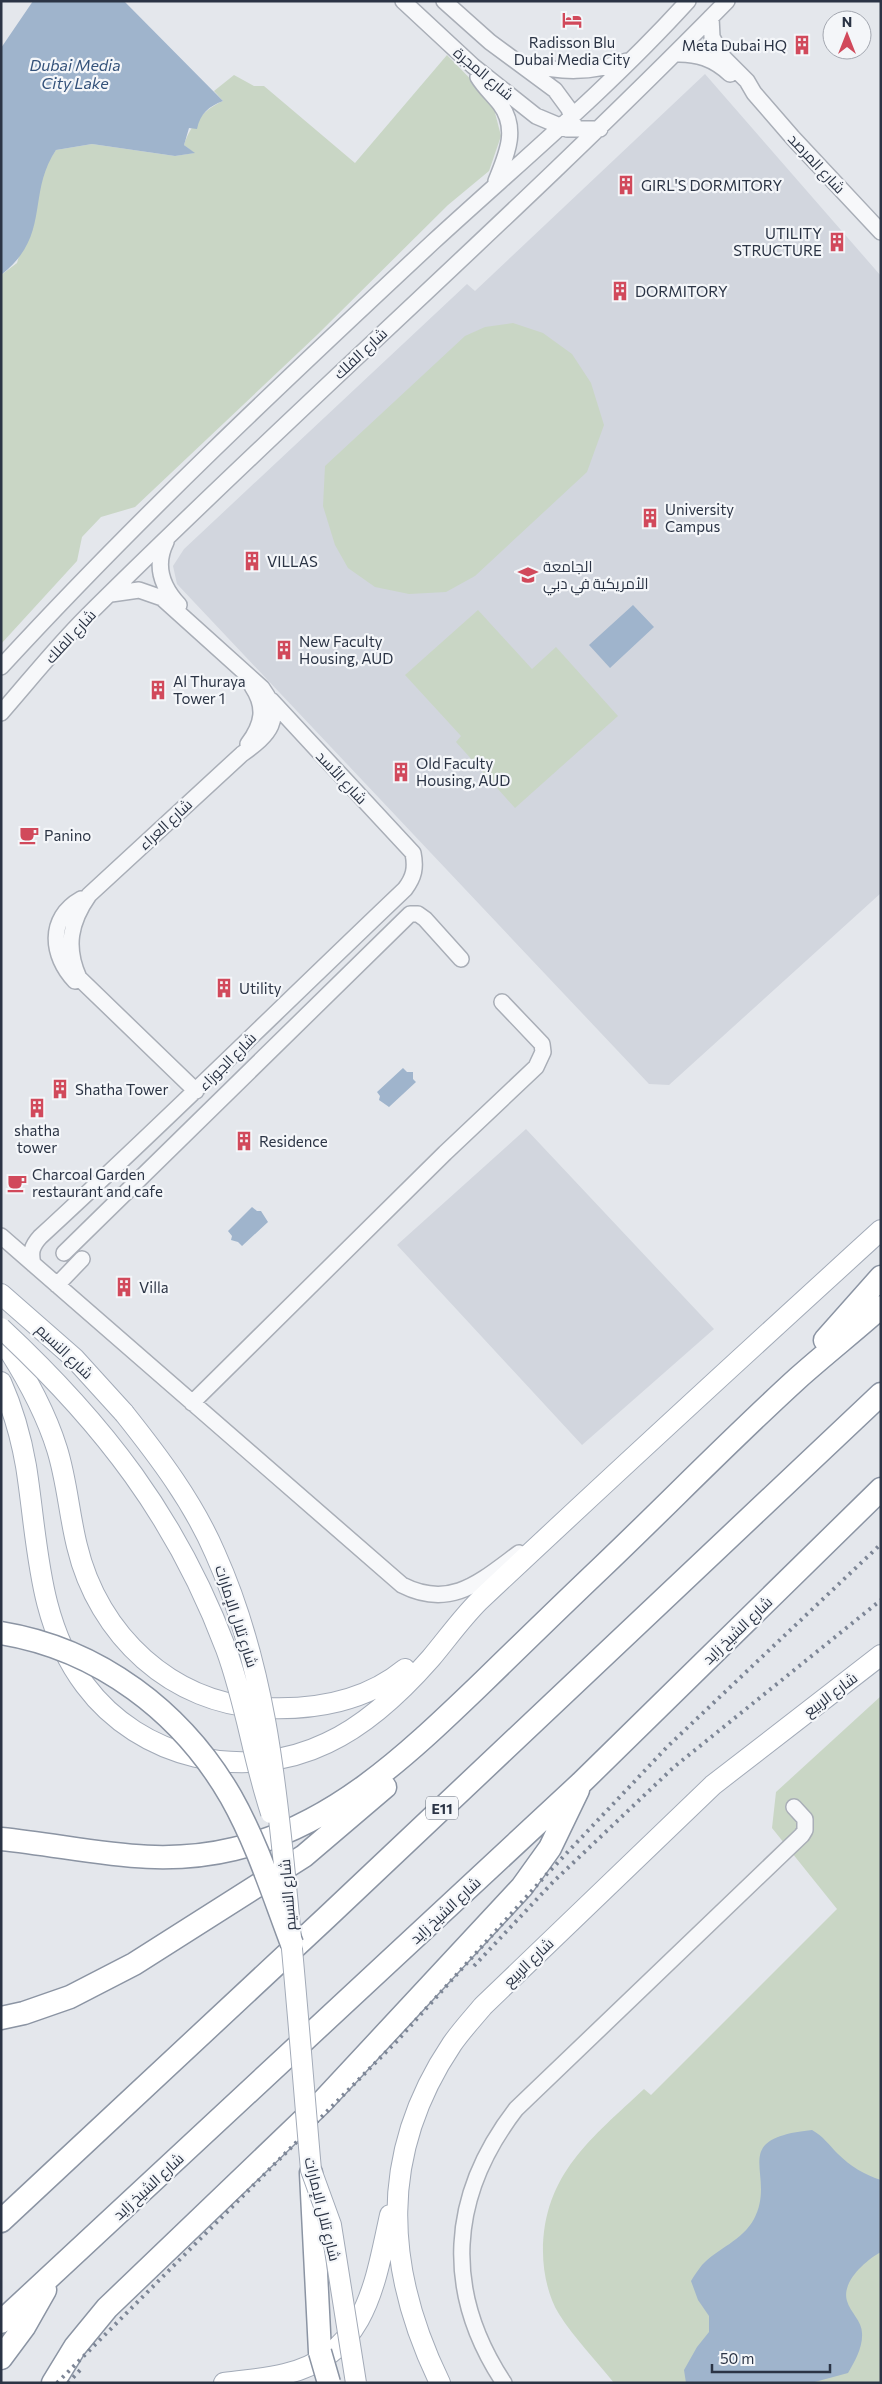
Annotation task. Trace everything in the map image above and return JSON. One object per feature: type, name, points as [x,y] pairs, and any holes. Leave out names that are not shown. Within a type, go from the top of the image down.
[{"type":"highway","points":[[797,1380],[821,1345],[881,1277]]},
{"type":"highway","points":[[1,1839],[141,1858],[188,1857],[235,1849],[280,1835],[323,1814],[362,1788],[430,1732],[797,1380],[881,1307]]},
{"type":"highway","name":"E11","points":[[1,2221],[327,1917],[881,1394]]},
{"type":"highway","name":"شارع الشيخ زايد","points":[[1,2322],[581,1783],[881,1489]]},
{"type":"highway","points":[[1,1633],[60,1649],[106,1670],[148,1699],[185,1733],[217,1774],[244,1822],[292,1944]]},
{"type":"highway","points":[[1,2018],[24,2013],[70,1997],[113,1976],[282,1871],[326,1839],[388,1784],[410,1760],[430,1732]]},
{"type":"highway","points":[[53,2383],[75,2347],[107,2308],[309,2114],[522,1887],[554,1841],[581,1783]]},
{"type":"highway","points":[[311,2170],[320,2352],[329,2383]]},
{"type":"highway","points":[[1,2358],[24,2327],[50,2277]]},
{"type":"main road","points":[[1,1382],[22,1449],[38,1561],[52,1621],[65,1654],[84,1685],[122,1723],[170,1750],[204,1760],[240,1763],[294,1756],[328,1743],[373,1713],[406,1683],[478,1602],[881,1230]]},
{"type":"main road","name":"شارع النسيم","points":[[5,1296],[74,1358],[124,1413]]},
{"type":"main road","points":[[1,1328],[43,1366],[101,1431],[143,1486],[175,1539],[203,1594],[226,1650],[244,1709],[260,1778],[282,1846]]},
{"type":"main road","points":[[1,1338],[38,1402],[52,1433],[64,1474],[77,1546],[91,1588],[121,1637],[158,1672],[186,1688],[221,1701],[262,1708],[303,1708],[343,1700],[382,1685],[448,1636]]},
{"type":"main road","name":"شارع تلال الإمارات","points":[[124,1413],[186,1498],[215,1551],[227,1579],[247,1642],[264,1712],[276,1783],[282,1846]]},
{"type":"main road","name":"شارع الربيع","points":[[440,2383],[426,2353],[411,2312],[401,2269],[396,2225],[398,2182],[409,2133],[428,2087],[452,2044],[483,2006],[713,1785],[881,1655]]},
{"type":"main road","name":"شارع النسيم","points":[[282,1846],[292,1944]]},
{"type":"main road","name":"شارع تلال الإمارات","points":[[292,1944],[311,2170],[331,2225],[356,2383]]},
{"type":"main road","points":[[224,2383],[284,2374],[302,2369],[318,2362],[346,2339],[362,2316],[373,2291],[398,2182]]},
{"type":"main road","points":[[316,2383],[320,2352]]},
{"type":"street","name":"شارع المجرة","points":[[403,1],[473,66],[536,116],[569,124],[600,128]]},
{"type":"street","name":"شارع المجرة","points":[[444,1],[516,63],[555,90],[566,102],[569,124]]},
{"type":"street","name":"شارع الفلك","points":[[1,667],[51,613],[181,481],[299,366],[495,185],[569,124],[688,1]]},
{"type":"street","name":"شارع الفلك","points":[[1,712],[85,618],[330,381],[600,128],[727,1]]},
{"type":"street","name":"شارع المرصد","points":[[711,17],[710,30],[714,43],[727,61],[881,232]]},
{"type":"street","name":"شارع المرصد","points":[[675,54],[693,54],[711,60],[746,89],[754,93]]},
{"type":"street","points":[[516,63],[546,69],[577,72],[598,70],[631,60]]},
{"type":"street","points":[[473,66],[480,80],[502,108],[509,124],[508,151],[495,185]]},
{"type":"street","points":[[569,124],[571,155]]},
{"type":"street","points":[[168,538],[161,552],[159,565],[163,582],[187,619],[262,688],[271,700]]},
{"type":"street","points":[[110,594],[139,590],[162,598],[181,616],[187,619]]},
{"type":"street","name":"شارع العراء","points":[[241,670],[258,695],[262,708],[261,722],[242,754]]},
{"type":"street","name":"شارع العراء","points":[[196,1091],[88,988],[75,981],[65,970],[58,956],[56,941],[58,926],[65,913],[76,902],[89,895],[242,754],[259,742],[270,730],[274,716],[271,700]]},
{"type":"street","name":"شارع الأسد","points":[[271,700],[413,853]]},
{"type":"street","name":"شارع الجوزاء","points":[[33,1264],[32,1249],[40,1237],[196,1091],[299,989],[405,889],[414,872],[413,853]]},
{"type":"street","points":[[64,1254],[410,914],[418,914],[425,919],[461,959]]},
{"type":"street","points":[[192,1403],[445,1152],[536,1067],[543,1052],[542,1044],[502,1002]]},
{"type":"street","points":[[232,1056],[234,1072],[238,1082]]},
{"type":"street","points":[[211,1076],[228,1078],[238,1082]]},
{"type":"street","points":[[1,1236],[394,1579],[412,1590],[431,1595],[461,1591],[479,1582],[554,1531]]},
{"type":"street","points":[[57,1285],[82,1259]]},
{"type":"street","points":[[504,2383],[490,2362],[476,2331],[466,2298],[462,2265],[463,2231],[469,2198],[484,2158],[495,2136],[516,2109],[802,1835],[805,1819],[794,1806]]},
{"type":"shaded area","name":"الجامعة الأمريكية في دبي","points":[[705,74],[881,276],[881,893],[669,1085],[649,1084],[177,584],[173,566],[184,549],[467,284],[475,291]]},
{"type":"shaded area","points":[[526,1129],[714,1329],[582,1445],[397,1245]]},
{"type":"green space","points":[[447,55],[492,101],[501,136],[489,171],[448,205],[317,335],[135,507],[101,517],[82,537],[77,561],[1,644],[1,275],[17,263],[46,165],[56,150],[92,144],[175,156],[194,153],[184,145],[190,131],[204,113],[223,101],[214,91],[234,75],[254,86],[264,86],[355,163]]},
{"type":"green space","points":[[513,323],[543,333],[572,354],[591,383],[604,425],[587,472],[475,576],[446,592],[409,594],[375,587],[348,568],[335,545],[323,506],[325,466],[465,336],[485,327]]},
{"type":"green space","points":[[478,610],[532,669],[556,647],[618,716],[515,808],[456,742],[461,736],[405,675]]},
{"type":"green space","points":[[881,1696],[881,2383],[614,2383],[565,2323],[555,2307],[549,2292],[543,2252],[545,2225],[551,2201],[561,2179],[574,2160],[606,2124],[644,2089],[651,2095],[837,1909],[772,1828],[776,1792]]},
{"type":"water","name":"Dubai Media City Lake","points":[[33,1],[124,1],[223,101],[213,105],[206,111],[200,119],[197,129],[189,128],[184,145],[195,153],[175,156],[92,144],[56,150],[47,167],[42,183],[33,230],[27,245],[17,260],[1,275],[1,48]]},
{"type":"water","points":[[633,605],[654,627],[610,668],[589,645]]},
{"type":"water","points":[[403,1068],[407,1072],[413,1072],[413,1079],[416,1082],[389,1107],[379,1100],[380,1096],[377,1092]]},
{"type":"water","points":[[252,1207],[257,1211],[261,1211],[268,1222],[242,1246],[238,1242],[231,1240],[232,1236],[228,1231]]},
{"type":"water","points":[[812,2130],[858,2170],[881,2180],[881,2252],[856,2272],[851,2279],[846,2294],[847,2301],[861,2329],[862,2338],[856,2359],[848,2373],[811,2383],[686,2383],[684,2370],[697,2347],[709,2332],[709,2316],[698,2300],[691,2281],[708,2259],[743,2233],[754,2219],[760,2202],[759,2161],[762,2150],[770,2141],[786,2135]]},
{"type":"railway","points":[[57,2383],[397,2041],[546,1875],[667,1747],[881,1544]]},
{"type":"railway","points":[[474,1966],[553,1882],[674,1767],[881,1600]]},
{"type":"railway","points":[[68,2383],[83,2367]]},
{"type":"place","name":"Radisson Blu Dubai Media City","points":[[572,20]]},
{"type":"place","name":"Meta Dubai HQ","points":[[802,45]]},
{"type":"place","name":"GIRL'S DORMITORY","points":[[626,185]]},
{"type":"place","name":"UTILITY STRUCTURE","points":[[837,242]]},
{"type":"place","name":"DORMITORY","points":[[620,291]]},
{"type":"place","name":"University Campus","points":[[650,518]]},
{"type":"place","name":"VILLAS","points":[[252,561]]},
{"type":"place","name":"الجامعة الأمريكية في دبي","points":[[528,575]]},
{"type":"place","name":"New Faculty Housing, AUD","points":[[284,650]]},
{"type":"place","name":"Al Thuraya Tower 1","points":[[158,690]]},
{"type":"place","name":"Old Faculty Housing, AUD","points":[[401,772]]},
{"type":"place","name":"Panino","points":[[29,835]]},
{"type":"place","name":"Utility","points":[[224,988]]},
{"type":"place","name":"Shatha Tower","points":[[60,1089]]},
{"type":"place","name":"shatha tower","points":[[37,1108]]},
{"type":"place","name":"Residence","points":[[244,1141]]},
{"type":"place","name":"Charcoal Garden restaurant and cafe","points":[[17,1183]]},
{"type":"place","name":"Villa","points":[[124,1287]]}]
